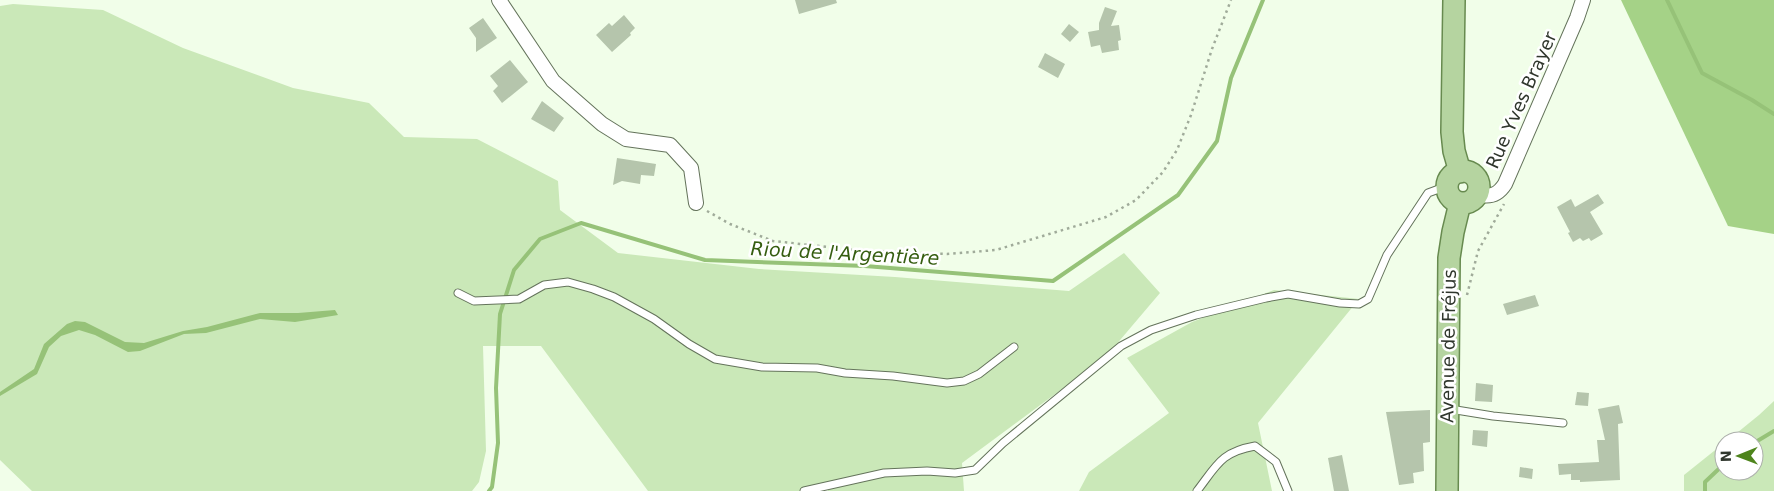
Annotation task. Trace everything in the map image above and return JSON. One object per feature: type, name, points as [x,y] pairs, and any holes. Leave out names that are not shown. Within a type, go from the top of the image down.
[{"type":"main road","points":[[1453,179],[1467,172],[1473,175],[1478,187],[1468,198],[1453,200],[1448,194],[1453,179],[1454,151],[1452,132],[1454,0]]},
{"type":"main road","name":"Avenue de Fréjus","points":[[1447,491],[1449,258],[1453,232],[1468,198]]},
{"type":"street","points":[[499,0],[553,81],[602,124],[626,139],[670,145],[691,168],[696,203]]},
{"type":"street","name":"Rue Yves Brayer","points":[[1468,198],[1493,196],[1500,192],[1577,18],[1583,0]]},
{"type":"lane","points":[[804,491],[884,473],[927,471],[955,473],[975,470],[1003,443],[1120,346],[1151,330],[1196,315],[1288,294],[1340,303],[1359,304],[1368,299],[1387,255],[1428,193],[1453,179]]},
{"type":"lane","points":[[458,293],[474,301],[519,299],[544,285],[568,282],[614,297],[654,319],[689,344],[715,359],[762,367],[818,368],[845,374],[893,376],[947,383],[964,380],[979,374],[1014,347]]},
{"type":"lane","points":[[1447,408],[1493,416],[1563,423]]},
{"type":"lane","points":[[1198,491],[1222,458],[1241,448],[1255,446],[1276,462],[1288,491]]},
{"type":"path","points":[[696,203],[730,224],[773,241],[882,252],[946,254],[996,250],[1106,217],[1136,200],[1163,172],[1177,150],[1191,115],[1212,48],[1231,0]]},
{"type":"shaded area","points":[[1621,0],[1774,0],[1774,234],[1728,226]]},
{"type":"shaded area","points":[[13,4],[103,10],[183,48],[293,88],[369,103],[404,137],[477,139],[558,181],[560,210],[618,253],[759,269],[895,277],[1069,291],[1124,253],[1160,293],[1115,346],[1066,386],[962,463],[964,491],[828,491],[827,486],[804,491],[648,491],[541,346],[483,346],[486,451],[479,482],[472,491],[32,491],[0,460],[0,6]]},
{"type":"shaded area","points":[[1274,290],[1359,299],[1258,423],[1272,491],[1079,491],[1089,472],[1169,413],[1127,358],[1192,322]]},
{"type":"shaded area","points":[[335,310],[338,315],[295,322],[260,319],[206,333],[184,334],[140,351],[128,352],[95,335],[79,330],[61,336],[49,347],[37,374],[0,396],[0,392],[34,369],[44,344],[67,324],[75,321],[85,322],[125,342],[144,343],[183,331],[207,327],[260,313],[298,313]]},
{"type":"shaded area","points":[[1774,401],[1774,491],[1684,491],[1684,475],[1714,451],[1714,481],[1764,481],[1764,431],[1739,431]]},
{"type":"building","points":[[795,0],[836,0],[837,3],[799,14]]},
{"type":"building","points":[[1105,7],[1117,11],[1111,26],[1119,25],[1121,40],[1118,41],[1119,50],[1102,53],[1100,45],[1091,47],[1088,32],[1099,30],[1099,23]]},
{"type":"building","points":[[624,15],[635,28],[630,33],[631,35],[612,52],[596,35],[609,23],[612,26]]},
{"type":"building","points":[[483,18],[497,38],[476,52],[476,38],[469,28]]},
{"type":"building","points":[[1069,24],[1079,32],[1070,42],[1061,34]]},
{"type":"building","points":[[1045,53],[1065,64],[1058,78],[1038,67]]},
{"type":"building","points":[[510,60],[528,82],[502,103],[493,91],[498,86],[490,76]]},
{"type":"building","points":[[542,101],[564,118],[554,132],[531,119]]},
{"type":"building","points":[[617,158],[656,164],[654,176],[641,175],[640,184],[622,181],[613,185]]},
{"type":"building","points":[[1598,194],[1604,203],[1590,212],[1603,234],[1591,241],[1589,238],[1583,241],[1580,238],[1573,242],[1557,207],[1571,199],[1575,207]]},
{"type":"building","points":[[1535,295],[1539,306],[1507,315],[1503,304]]},
{"type":"building","points":[[1476,383],[1493,385],[1492,402],[1475,401]]},
{"type":"building","points":[[1577,392],[1589,393],[1588,406],[1575,405]]},
{"type":"building","points":[[1619,405],[1623,423],[1618,424],[1620,480],[1580,482],[1580,480],[1571,480],[1571,474],[1559,475],[1558,464],[1599,462],[1597,440],[1605,440],[1598,409]]},
{"type":"building","points":[[1430,410],[1430,442],[1423,443],[1424,471],[1413,473],[1414,483],[1399,485],[1386,412]]},
{"type":"building","points":[[1473,430],[1488,431],[1487,447],[1472,445]]},
{"type":"building","points":[[1342,455],[1349,491],[1334,491],[1328,458]]},
{"type":"building","points":[[1520,467],[1533,469],[1532,479],[1519,477]]},
{"type":"waterway","name":"Riou de l'Argentière","points":[[489,491],[492,487],[498,443],[496,388],[500,314],[514,270],[540,239],[581,223],[705,260],[865,266],[1053,281],[1178,195],[1217,141],[1231,78],[1263,0]]},
{"type":"waterway","points":[[1667,0],[1702,73],[1774,114]]},
{"type":"waterway","points":[[1764,437],[1774,431]]},
{"type":"waterway","points":[[1705,491],[1705,482],[1714,473]]}]
